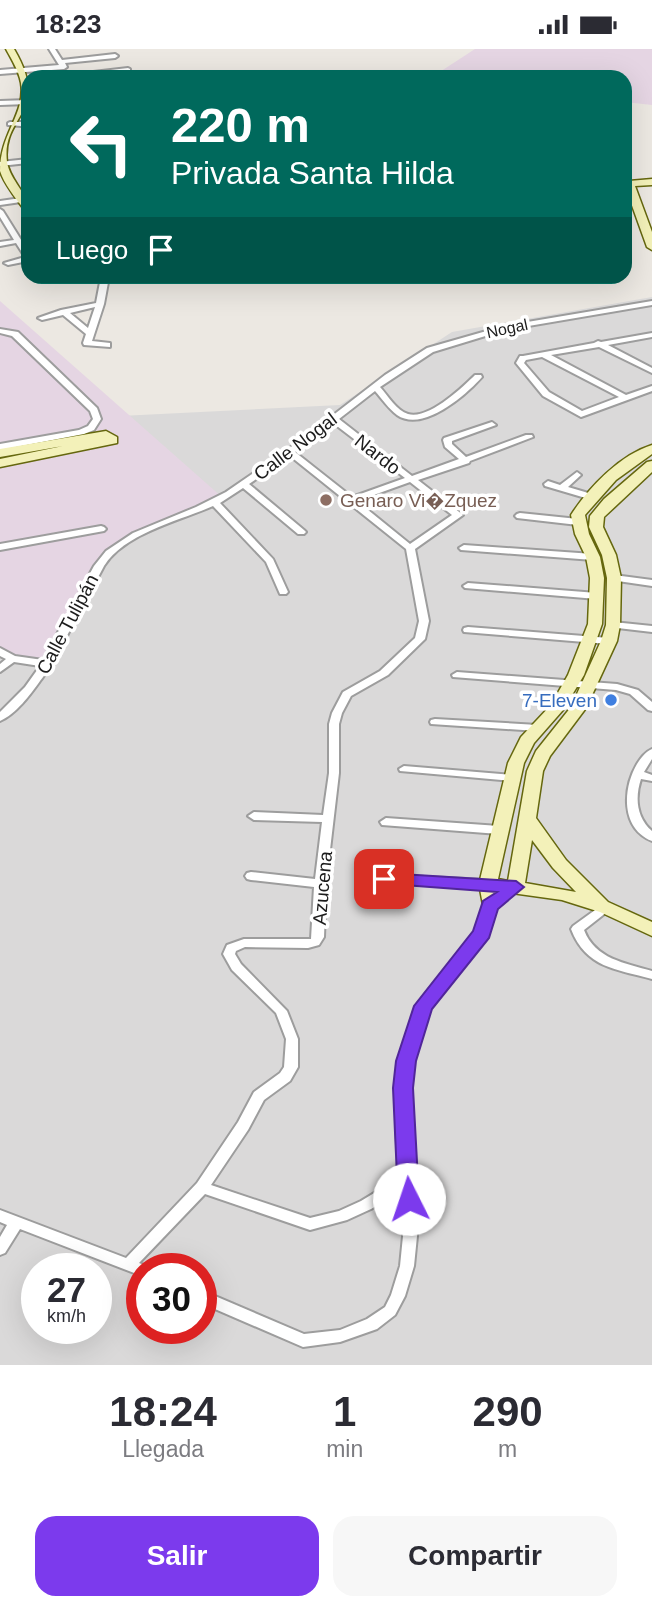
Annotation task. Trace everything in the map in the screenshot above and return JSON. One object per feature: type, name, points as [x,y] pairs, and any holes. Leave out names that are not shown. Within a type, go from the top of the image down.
[{"type":"street","points":[[10,49],[30,70]]},
{"type":"street","points":[[22,49],[30,70]]},
{"type":"street","points":[[52,49],[64,70]]},
{"type":"street","points":[[93,49],[101,58]]},
{"type":"street","points":[[30,70],[115,56]]},
{"type":"street","points":[[0,71],[21,70]]},
{"type":"street","points":[[0,102],[21,103]]},
{"type":"street","points":[[21,113],[2,144],[6,161],[21,192]]},
{"type":"street","points":[[6,161],[21,180]]},
{"type":"street","points":[[632,184],[652,182]]},
{"type":"street","points":[[632,192],[652,247]]},
{"type":"street","points":[[21,204],[0,207],[3,222],[21,246]]},
{"type":"street","points":[[0,244],[18,241]]},
{"type":"street","points":[[15,264],[21,261]]},
{"type":"street","points":[[87,343],[104,284]]},
{"type":"street","name":"Nogal","points":[[375,387],[420,354],[466,338],[554,319],[652,303]]},
{"type":"street","points":[[42,318],[100,304]]},
{"type":"street","points":[[64,312],[89,332]]},
{"type":"street","points":[[0,331],[15,334],[94,409],[97,419],[91,428],[81,432],[0,447]]},
{"type":"street","points":[[652,335],[523,358],[520,363],[546,394],[576,412],[589,413],[652,388]]},
{"type":"street","points":[[75,342],[107,345]]},
{"type":"street","points":[[598,343],[652,371]]},
{"type":"street","points":[[542,354],[626,398]]},
{"type":"street","points":[[375,387],[401,415],[413,416],[431,412],[458,396],[478,377]]},
{"type":"street","name":"Calle Nogal","points":[[215,503],[290,452],[375,387]]},
{"type":"street","name":"Nardo","points":[[332,418],[458,515],[410,548]]},
{"type":"street","points":[[466,461],[447,445],[447,440],[492,425]]},
{"type":"street","points":[[350,501],[529,437]]},
{"type":"street","points":[[0,453],[108,439],[0,463]]},
{"type":"street","points":[[217,1303],[303,1341],[340,1336],[372,1324],[390,1311],[398,1296],[407,1266],[410,1236],[403,1128],[406,1061],[423,1006],[482,933],[490,906],[488,884],[499,830],[520,753],[557,707],[572,683],[595,624],[597,596],[593,557],[578,522],[578,515],[583,505],[634,460],[652,449]]},
{"type":"street","points":[[290,452],[410,548]]},
{"type":"street","points":[[490,906],[516,887],[535,771],[542,755],[578,708],[609,641],[613,625],[614,578],[613,566],[596,527],[601,511],[652,465]]},
{"type":"street","points":[[562,488],[577,475]]},
{"type":"street","points":[[244,484],[301,532]]},
{"type":"street","points":[[548,484],[592,497]]},
{"type":"street","points":[[215,503],[270,561],[283,592]]},
{"type":"street","name":"Calle Tulipán","points":[[0,718],[26,694],[49,664],[73,612],[99,564],[109,553],[165,522],[215,503]]},
{"type":"street","points":[[520,516],[578,522]]},
{"type":"street","points":[[0,547],[101,529]]},
{"type":"street","points":[[585,540],[603,539]]},
{"type":"street","name":"Azucena","points":[[202,1187],[243,1126],[259,1096],[285,1077],[291,1067],[293,1051],[289,1026],[270,999],[230,960],[231,948],[244,943],[308,944],[315,942],[318,937],[320,884],[329,820],[337,713],[347,694],[384,673],[419,639],[424,621],[410,548]]},
{"type":"street","points":[[464,548],[593,557]]},
{"type":"street","points":[[614,578],[652,583]]},
{"type":"street","points":[[468,586],[597,596]]},
{"type":"street","points":[[613,625],[652,629]]},
{"type":"street","points":[[468,630],[609,641]]},
{"type":"street","points":[[0,651],[12,659],[49,664]]},
{"type":"street","points":[[0,669],[12,659]]},
{"type":"street","points":[[457,675],[589,684],[634,692],[652,708]]},
{"type":"street","points":[[435,722],[538,728]]},
{"type":"street","points":[[652,753],[642,763],[630,794],[632,811],[645,832],[652,837]]},
{"type":"street","points":[[404,769],[512,778]]},
{"type":"street","points":[[637,774],[652,778]]},
{"type":"street","points":[[254,816],[329,820]]},
{"type":"street","points":[[528,819],[545,848],[559,865],[606,908]]},
{"type":"street","points":[[386,822],[499,830]]},
{"type":"street","points":[[251,876],[320,884]]},
{"type":"street","points":[[384,879],[488,884],[564,894],[606,908],[652,930]]},
{"type":"street","points":[[606,908],[577,929],[580,940],[593,956],[652,975]]},
{"type":"street","points":[[148,1253],[202,1187],[310,1224],[342,1216],[408,1180]]},
{"type":"street","points":[[0,1216],[126,1263]]},
{"type":"street","points":[[0,1249],[16,1223]]},
{"type":"shaded area","points":[[475,49],[652,49],[652,105],[632,103],[632,70],[443,70]]},
{"type":"shaded area","points":[[652,297],[652,1365],[0,1365],[0,422],[340,405],[452,332]]},
{"type":"shaded area","points":[[0,301],[223,498],[124,543],[109,553],[49,664],[12,659],[0,651]]},
{"type":"place","name":"Genaro Vi�Zquez","points":[[326,500]]},
{"type":"place","name":"7-Eleven","points":[[611,700]]},
{"type":"route","points":[[384,879],[516,887],[490,906],[482,933],[475,944],[423,1006],[406,1061],[403,1088],[403,1128],[409,1199]]}]
